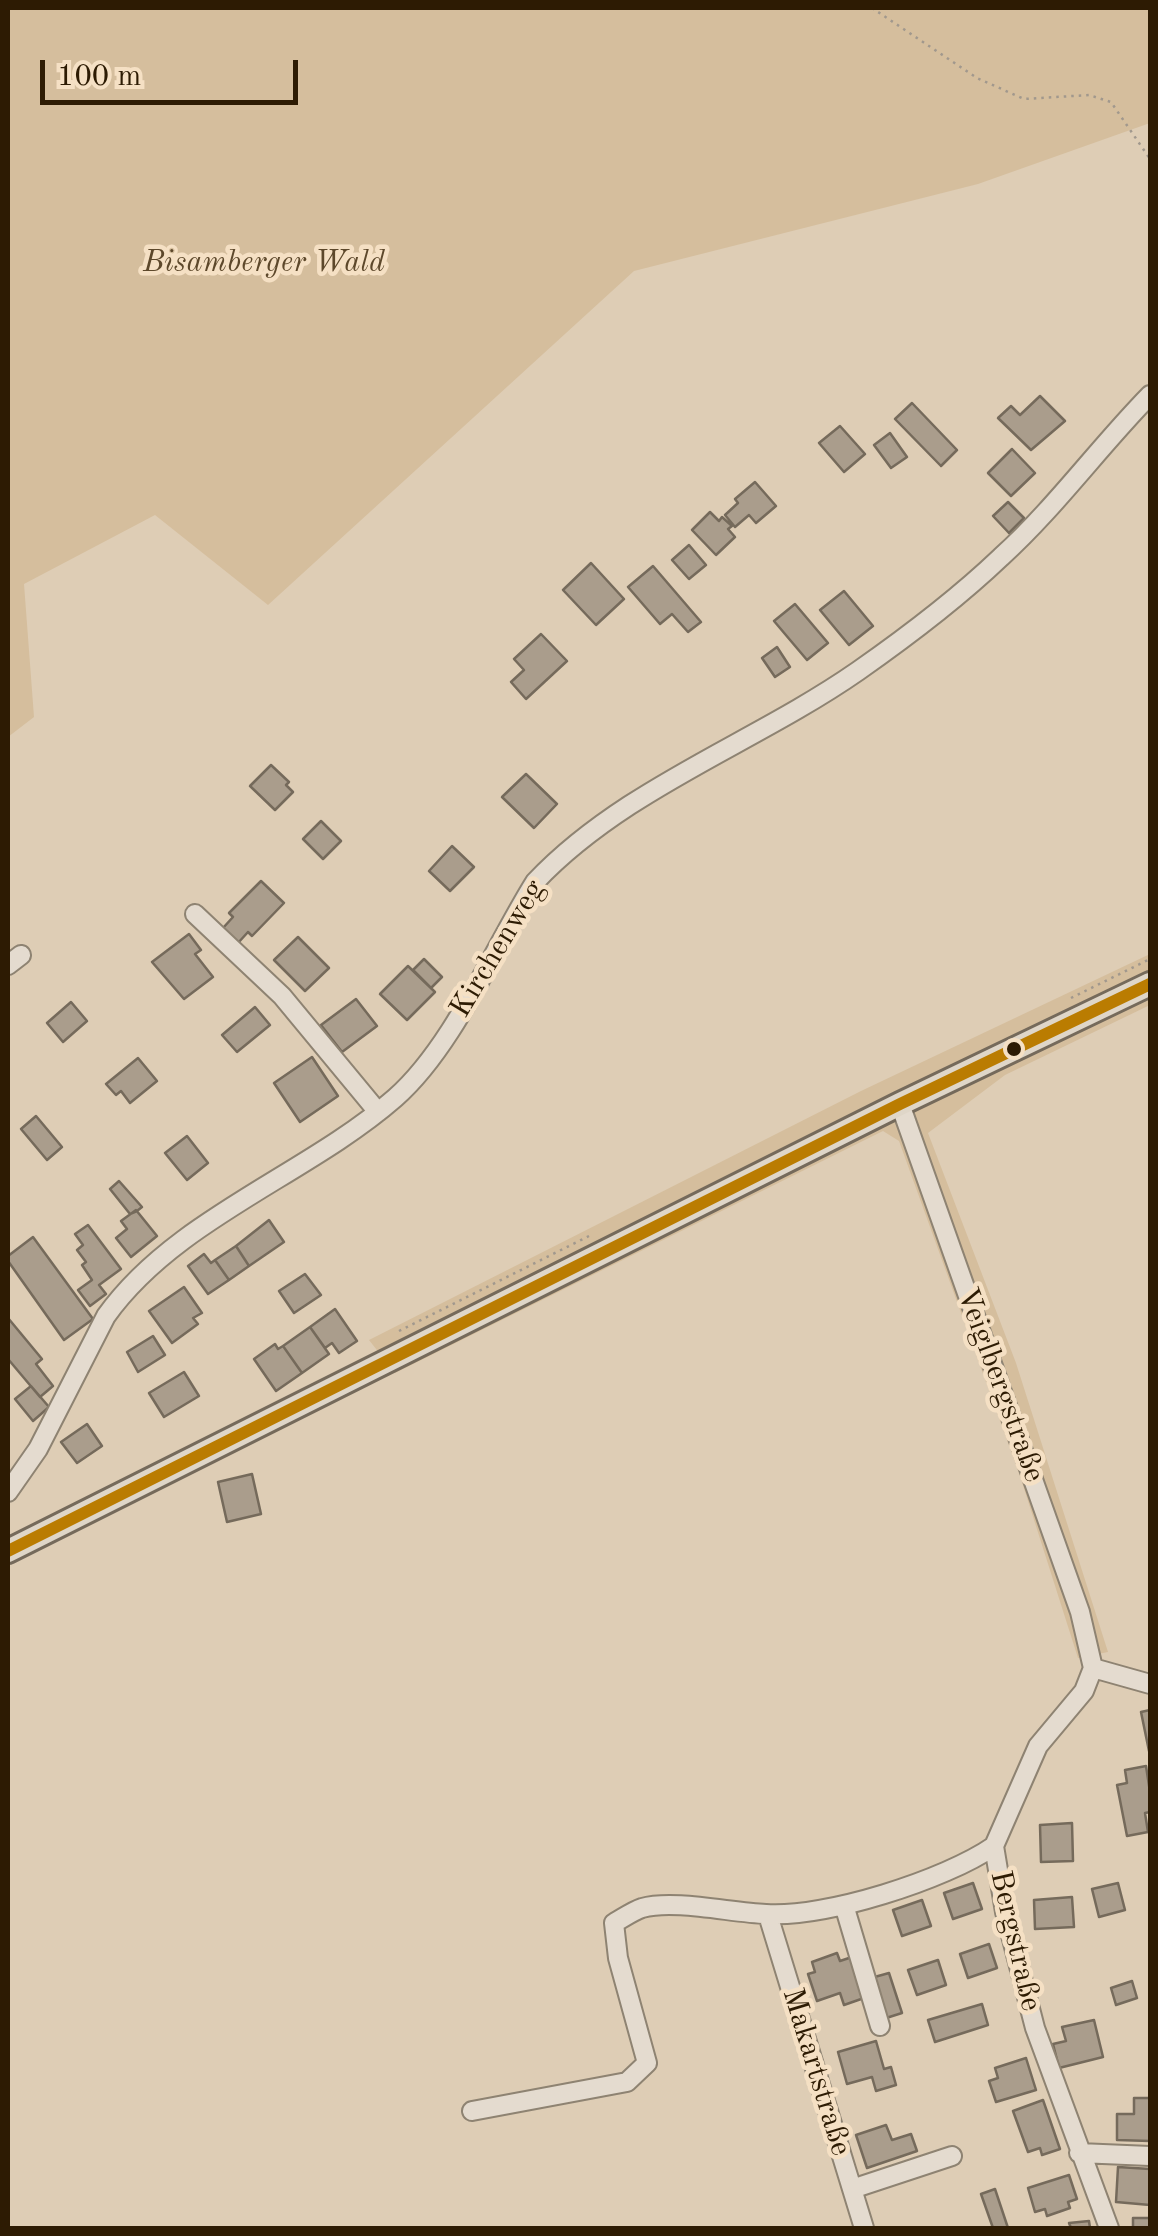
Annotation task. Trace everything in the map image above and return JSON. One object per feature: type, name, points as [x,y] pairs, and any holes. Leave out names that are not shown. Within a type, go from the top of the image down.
[{"type":"main road","points":[[8,1550],[900,1104],[1150,984]]},
{"type":"street","name":"Kirchenweg","points":[[8,1492],[38,1449],[117,1300],[166,1254],[345,1137],[410,1084],[448,1032],[535,882],[574,843],[600,823],[752,738],[857,672],[948,604],[1004,555],[1150,395]]},
{"type":"street","points":[[195,914],[289,1004],[378,1112]]},
{"type":"street","name":"Veiglbergstraße","points":[[900,1104],[1080,1612],[1092,1668]]},
{"type":"street","points":[[1092,1668],[1150,1684]]},
{"type":"street","name":"Bergstraße","points":[[1092,1668],[1084,1691],[1038,1746],[994,1846],[1027,2001],[1109,2228]]},
{"type":"street","points":[[472,2111],[627,2082],[647,2063],[618,1958],[614,1923],[643,1908],[714,1907],[768,1915],[844,1905],[972,1861],[994,1846]]},
{"type":"street","points":[[844,1905],[880,2026]]},
{"type":"street","name":"Makartstraße","points":[[768,1915],[864,2228]]},
{"type":"street","points":[[1079,2153],[1150,2156]]},
{"type":"street","points":[[852,2189],[952,2156]]},
{"type":"path","points":[[872,8],[977,78],[1024,99],[1089,94],[1111,102],[1150,159]]},
{"type":"green space","name":"Bisamberger Wald","points":[[8,8],[1150,8],[1150,123],[978,184],[634,271],[268,605],[155,515],[24,584],[34,717],[8,737]]},
{"type":"green space","points":[[1150,954],[1150,1005],[1005,1075],[928,1133],[1016,1363],[1108,1652],[1078,1658],[1021,1479],[899,1141],[883,1131],[395,1373],[369,1340],[861,1091]]},
{"type":"building","points":[[1040,396],[1065,421],[1031,450],[998,418],[1011,406],[1020,415]]},
{"type":"building","points":[[912,403],[957,450],[941,466],[895,419]]},
{"type":"building","points":[[840,426],[865,454],[844,472],[819,443]]},
{"type":"building","points":[[890,433],[907,457],[891,468],[874,445]]},
{"type":"building","points":[[1012,449],[1035,473],[1011,496],[988,473]]},
{"type":"building","points":[[755,482],[776,506],[756,523],[749,515],[735,527],[725,515],[738,503],[735,499]]},
{"type":"building","points":[[1008,502],[1024,518],[1009,533],[993,516]]},
{"type":"building","points":[[710,512],[732,526],[728,529],[735,537],[716,555],[692,530]]},
{"type":"building","points":[[689,545],[706,565],[689,579],[672,560]]},
{"type":"building","points":[[591,563],[624,599],[596,625],[563,590]]},
{"type":"building","points":[[653,566],[701,622],[688,632],[672,614],[660,624],[628,587]]},
{"type":"building","points":[[844,591],[873,626],[849,645],[820,610]]},
{"type":"building","points":[[795,604],[828,643],[807,660],[774,621]]},
{"type":"building","points":[[541,634],[567,661],[526,699],[511,682],[524,670],[514,659]]},
{"type":"building","points":[[777,647],[790,667],[775,677],[762,658]]},
{"type":"building","points":[[271,765],[289,782],[286,785],[293,792],[275,810],[250,786]]},
{"type":"building","points":[[526,774],[557,804],[534,828],[502,797]]},
{"type":"building","points":[[321,821],[341,841],[323,859],[303,839]]},
{"type":"building","points":[[452,846],[474,867],[450,891],[429,871]]},
{"type":"building","points":[[261,881],[284,903],[252,936],[248,932],[238,943],[223,928],[233,917],[229,913]]},
{"type":"building","points":[[189,934],[201,950],[195,954],[213,977],[184,999],[152,962]]},
{"type":"building","points":[[298,937],[329,968],[305,991],[274,960]]},
{"type":"building","points":[[424,959],[442,977],[431,988],[413,970]]},
{"type":"building","points":[[408,966],[435,992],[407,1020],[380,994]]},
{"type":"building","points":[[356,999],[377,1026],[342,1052],[321,1025]]},
{"type":"building","points":[[71,1002],[87,1021],[63,1042],[47,1023]]},
{"type":"building","points":[[255,1007],[270,1025],[237,1052],[222,1035]]},
{"type":"building","points":[[312,1057],[338,1096],[300,1122],[274,1083]]},
{"type":"building","points":[[138,1058],[157,1081],[130,1103],[121,1091],[116,1095],[106,1084]]},
{"type":"building","points":[[36,1116],[62,1147],[47,1160],[21,1129]]},
{"type":"building","points":[[187,1136],[208,1163],[187,1180],[165,1153]]},
{"type":"building","points":[[119,1181],[142,1207],[137,1211],[130,1214],[110,1189]]},
{"type":"building","points":[[136,1210],[157,1236],[131,1257],[116,1238],[127,1229],[121,1221]]},
{"type":"building","points":[[269,1220],[284,1242],[249,1266],[236,1246]]},
{"type":"building","points":[[88,1225],[121,1269],[99,1285],[106,1294],[90,1306],[78,1290],[92,1280],[82,1265],[86,1262],[77,1250],[83,1245],[75,1234]]},
{"type":"building","points":[[33,1237],[93,1319],[64,1340],[8,1261],[8,1256]]},
{"type":"building","points":[[236,1246],[249,1266],[229,1280],[215,1260]]},
{"type":"building","points":[[204,1254],[211,1263],[215,1260],[229,1280],[208,1294],[188,1266]]},
{"type":"building","points":[[305,1274],[321,1295],[294,1313],[279,1291]]},
{"type":"building","points":[[184,1287],[202,1313],[193,1318],[198,1324],[172,1343],[149,1311]]},
{"type":"building","points":[[335,1309],[357,1341],[339,1353],[332,1343],[325,1348],[310,1327]]},
{"type":"building","points":[[8,1318],[42,1359],[36,1364],[53,1386],[40,1397],[8,1359]]},
{"type":"building","points":[[310,1327],[329,1354],[302,1373],[283,1346]]},
{"type":"building","points":[[153,1336],[165,1355],[138,1372],[127,1352]]},
{"type":"building","points":[[275,1344],[278,1349],[283,1346],[302,1373],[276,1391],[254,1359]]},
{"type":"building","points":[[184,1372],[199,1396],[164,1417],[149,1393]]},
{"type":"building","points":[[31,1386],[49,1407],[33,1421],[15,1399]]},
{"type":"building","points":[[87,1424],[102,1446],[77,1463],[61,1442]]},
{"type":"building","points":[[252,1474],[261,1514],[227,1522],[218,1482]]},
{"type":"building","points":[[1150,1710],[1150,1750],[1149,1751],[1141,1712]]},
{"type":"building","points":[[1146,1766],[1150,1792],[1150,1812],[1145,1813],[1148,1832],[1127,1836],[1117,1785],[1127,1783],[1125,1770]]},
{"type":"building","points":[[1072,1823],[1073,1861],[1041,1862],[1040,1825]]},
{"type":"building","points":[[973,1883],[982,1909],[953,1919],[944,1893]]},
{"type":"building","points":[[1118,1883],[1125,1910],[1099,1917],[1092,1889]]},
{"type":"building","points":[[1072,1897],[1074,1927],[1035,1929],[1034,1900]]},
{"type":"building","points":[[922,1900],[931,1926],[902,1936],[893,1910]]},
{"type":"building","points":[[989,1944],[997,1968],[968,1978],[960,1954]]},
{"type":"building","points":[[837,1953],[840,1961],[852,1957],[864,1998],[844,2005],[840,1993],[817,2001],[808,1974],[815,1972],[812,1962]]},
{"type":"building","points":[[938,1960],[946,1985],[917,1995],[908,1970]]},
{"type":"building","points":[[889,1973],[902,2013],[883,2019],[871,1978]]},
{"type":"building","points":[[1132,1981],[1137,1998],[1116,2005],[1111,1988]]},
{"type":"building","points":[[982,2004],[988,2025],[935,2042],[928,2020]]},
{"type":"building","points":[[1094,2020],[1103,2057],[1059,2068],[1053,2044],[1066,2041],[1062,2027]]},
{"type":"building","points":[[876,2041],[884,2069],[891,2067],[896,2085],[876,2091],[872,2077],[847,2084],[838,2052]]},
{"type":"building","points":[[1026,2058],[1036,2090],[996,2102],[989,2081],[998,2078],[995,2068]]},
{"type":"building","points":[[1134,2098],[1150,2098],[1150,2141],[1117,2140],[1117,2114],[1134,2114]]},
{"type":"building","points":[[1043,2100],[1060,2149],[1042,2155],[1040,2148],[1028,2152],[1013,2111]]},
{"type":"building","points":[[886,2125],[892,2140],[911,2134],[917,2151],[867,2168],[856,2135]]},
{"type":"building","points":[[1118,2167],[1150,2169],[1150,2205],[1116,2202]]},
{"type":"building","points":[[1069,2175],[1077,2199],[1068,2202],[1070,2208],[1047,2216],[1045,2209],[1035,2212],[1028,2188]]},
{"type":"building","points":[[995,2189],[1008,2228],[993,2228],[981,2194]]},
{"type":"building","points":[[1133,2218],[1150,2218],[1150,2228],[1133,2228]]},
{"type":"building","points":[[1089,2221],[1090,2228],[1071,2228],[1069,2223]]},
{"type":"transit line","points":[[8,1551],[900,1104],[1150,984]]}]
